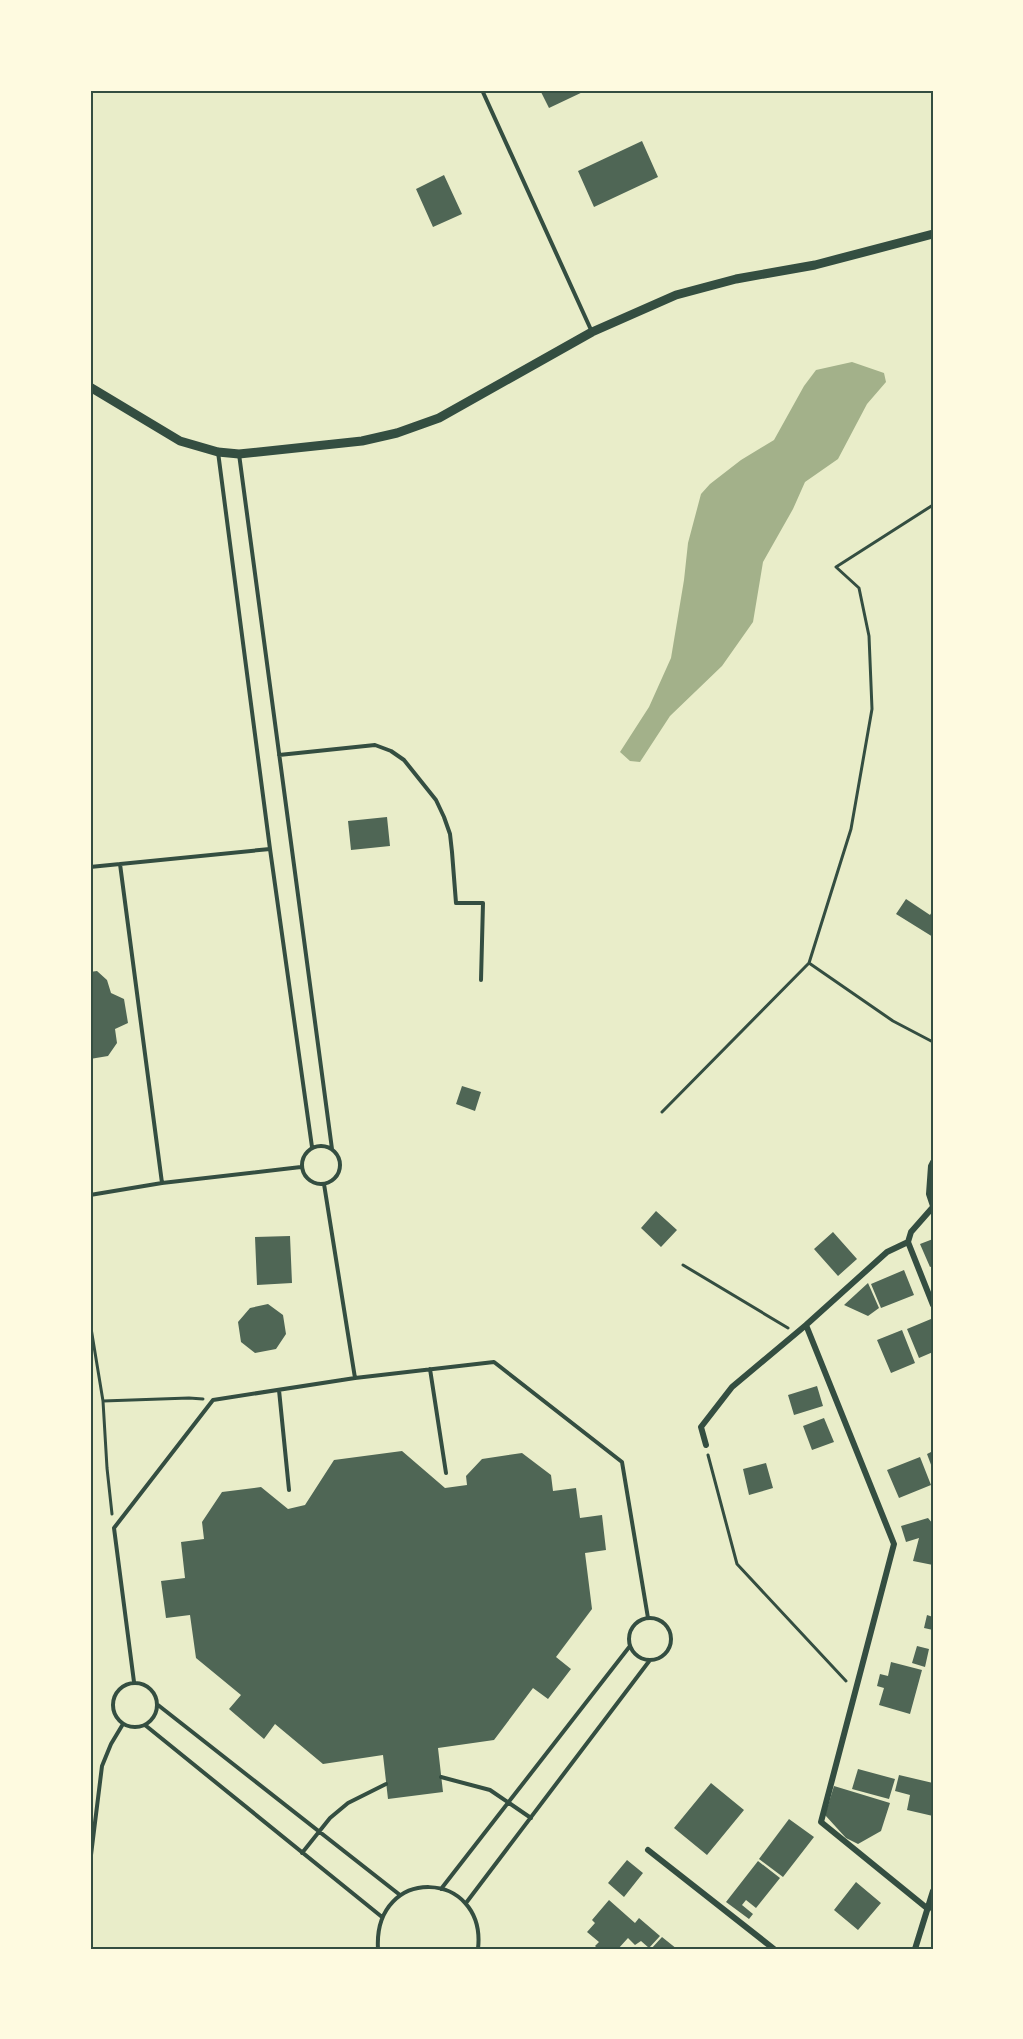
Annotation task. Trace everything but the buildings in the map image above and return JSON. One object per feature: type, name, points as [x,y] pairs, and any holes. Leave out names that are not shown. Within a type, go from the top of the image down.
[{"type":"street","points":[[90,387],[180,441],[218,452],[239,454],[362,441],[397,434],[439,418],[592,332],[676,295],[736,279],[815,265],[933,234]]},
{"type":"street","points":[[933,1162],[929,1194],[933,1207],[911,1232],[909,1242],[933,1305]]},
{"type":"street","points":[[705,1445],[701,1426],[732,1387],[806,1325],[887,1252],[909,1242]]},
{"type":"street","points":[[806,1325],[894,1544],[820,1822],[928,1909]]},
{"type":"street","points":[[648,1850],[774,1949]]},
{"type":"street","points":[[915,1949],[933,1892]]},
{"type":"lane","points":[[482,90],[592,332]]},
{"type":"lane","points":[[218,452],[312,1147]]},
{"type":"lane","points":[[239,454],[332,1149],[340,1161],[337,1175],[324,1184],[316,1184],[309,1180],[301,1167],[306,1152],[312,1147],[326,1146],[332,1149]]},
{"type":"lane","points":[[279,755],[375,745],[392,751],[404,760],[436,800],[444,817],[451,843],[456,903],[483,903],[481,980]]},
{"type":"lane","points":[[90,867],[270,849]]},
{"type":"lane","points":[[120,864],[162,1184]]},
{"type":"lane","points":[[90,1195],[301,1167]]},
{"type":"lane","points":[[324,1184],[355,1378]]},
{"type":"lane","points":[[134,1682],[114,1528],[213,1401],[355,1378],[494,1362],[622,1462],[648,1618]]},
{"type":"lane","points":[[430,1369],[446,1473]]},
{"type":"lane","points":[[279,1390],[289,1490]]},
{"type":"lane","points":[[648,1618],[655,1618],[666,1625],[671,1638],[668,1651],[663,1656],[650,1660],[638,1656],[630,1646],[629,1634],[636,1623],[648,1618]]},
{"type":"lane","points":[[441,1889],[630,1646]]},
{"type":"lane","points":[[466,1903],[650,1660]]},
{"type":"lane","points":[[134,1682],[148,1686],[157,1698],[158,1705],[154,1717],[145,1725],[137,1728],[123,1724],[114,1713],[113,1699],[121,1688],[134,1682]]},
{"type":"lane","points":[[158,1705],[400,1895]]},
{"type":"lane","points":[[90,1863],[102,1766],[123,1724]]},
{"type":"lane","points":[[145,1725],[382,1917]]},
{"type":"lane","points":[[441,1777],[490,1790],[531,1818]]},
{"type":"lane","points":[[302,1853],[318,1831],[348,1803],[386,1784]]},
{"type":"lane","points":[[378,1949],[377,1933],[389,1905],[400,1895],[413,1889],[427,1887],[455,1894],[466,1903],[475,1918],[479,1935],[478,1949]]},
{"type":"path","points":[[662,1112],[809,963],[851,829],[872,709],[870,636],[859,588],[836,567],[933,505]]},
{"type":"path","points":[[809,963],[893,1021],[933,1042]]},
{"type":"path","points":[[683,1265],[789,1328],[795,1330],[806,1325]]},
{"type":"path","points":[[90,1322],[103,1401],[114,1528]]},
{"type":"path","points":[[103,1401],[189,1398],[213,1401]]},
{"type":"path","points":[[705,1445],[737,1564],[856,1691]]},
{"type":"shaded area","points":[[852,362],[884,373],[886,382],[867,404],[838,459],[805,482],[793,509],[763,562],[753,622],[722,666],[670,716],[640,762],[630,761],[620,752],[649,707],[671,658],[688,543],[701,494],[741,460],[774,440],[804,386],[816,370]]}]
